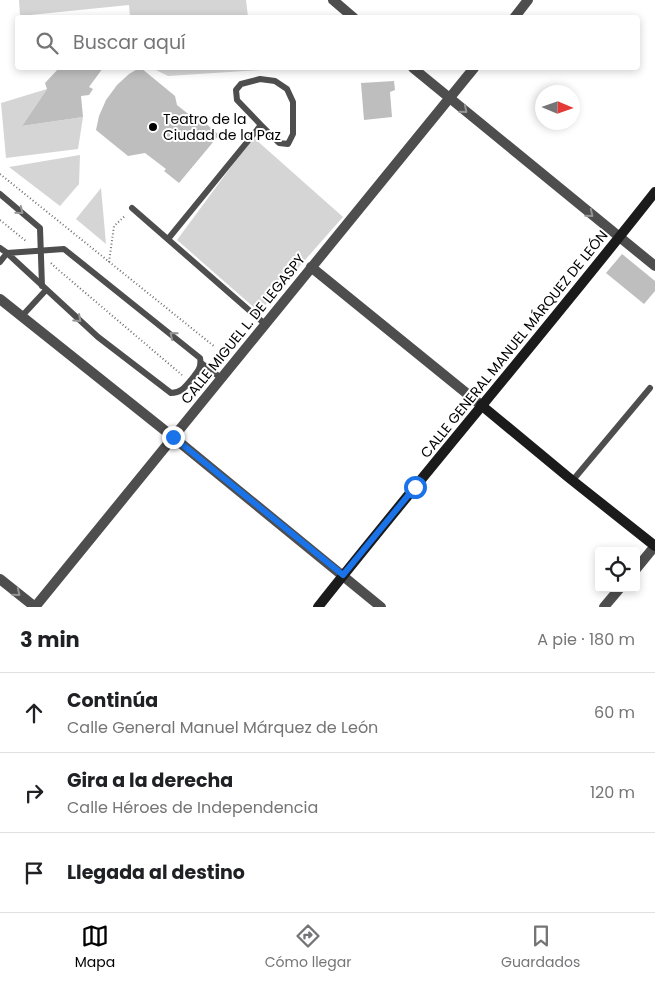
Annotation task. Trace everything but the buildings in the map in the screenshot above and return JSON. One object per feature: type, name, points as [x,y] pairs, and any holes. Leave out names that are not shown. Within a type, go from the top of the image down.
[{"type":"street","points":[[333,0],[350,15]]},
{"type":"street","points":[[516,15],[528,0]]},
{"type":"street","points":[[415,70],[655,266]]},
{"type":"street","name":"CALLE MIGUEL L. DE LEGASPY","points":[[35,607],[472,70]]},
{"type":"street","name":"CALLE GENERAL MANUEL MÁRQUEZ DE LEÓN","points":[[318,607],[655,192]]},
{"type":"street","points":[[311,267],[655,546],[640,564]]},
{"type":"street","points":[[1,301],[173,437],[381,607]]},
{"type":"street","points":[[0,579],[35,607]]},
{"type":"street","points":[[604,607],[617,592]]},
{"type":"lane","points":[[260,79],[275,81],[287,89],[293,102],[293,134],[288,144],[279,143],[261,125],[237,100],[236,90],[241,84],[260,79]]},
{"type":"lane","points":[[168,239],[261,125]]},
{"type":"lane","points":[[0,194],[40,228],[44,288],[22,316]]},
{"type":"lane","points":[[132,208],[265,324]]},
{"type":"lane","points":[[0,248],[8,254],[98,337],[171,393],[176,393],[185,388],[199,371],[200,358],[64,249],[8,254],[0,262]]},
{"type":"lane","points":[[201,364],[221,378]]},
{"type":"lane","points":[[573,480],[650,388]]},
{"type":"path","points":[[0,174],[215,348]]},
{"type":"path","points":[[109,262],[114,226],[132,208]]},
{"type":"path","points":[[0,220],[41,251],[55,267],[190,381]]},
{"type":"shaded area","points":[[19,0],[246,0],[248,15],[130,15],[129,5],[20,15]]},
{"type":"shaded area","points":[[156,70],[260,70],[168,76]]},
{"type":"shaded area","points":[[47,89],[22,126],[83,117],[78,149],[6,158],[1,103]]},
{"type":"shaded area","points":[[253,137],[343,217],[259,312],[177,240]]},
{"type":"shaded area","points":[[80,155],[79,184],[60,206],[9,167]]},
{"type":"shaded area","points":[[101,188],[106,244],[76,219]]},
{"type":"place","name":"Teatro de la Ciudad de la Paz","points":[[153,127]]},
{"type":"route","points":[[173,437],[343,575],[415,487]]}]
